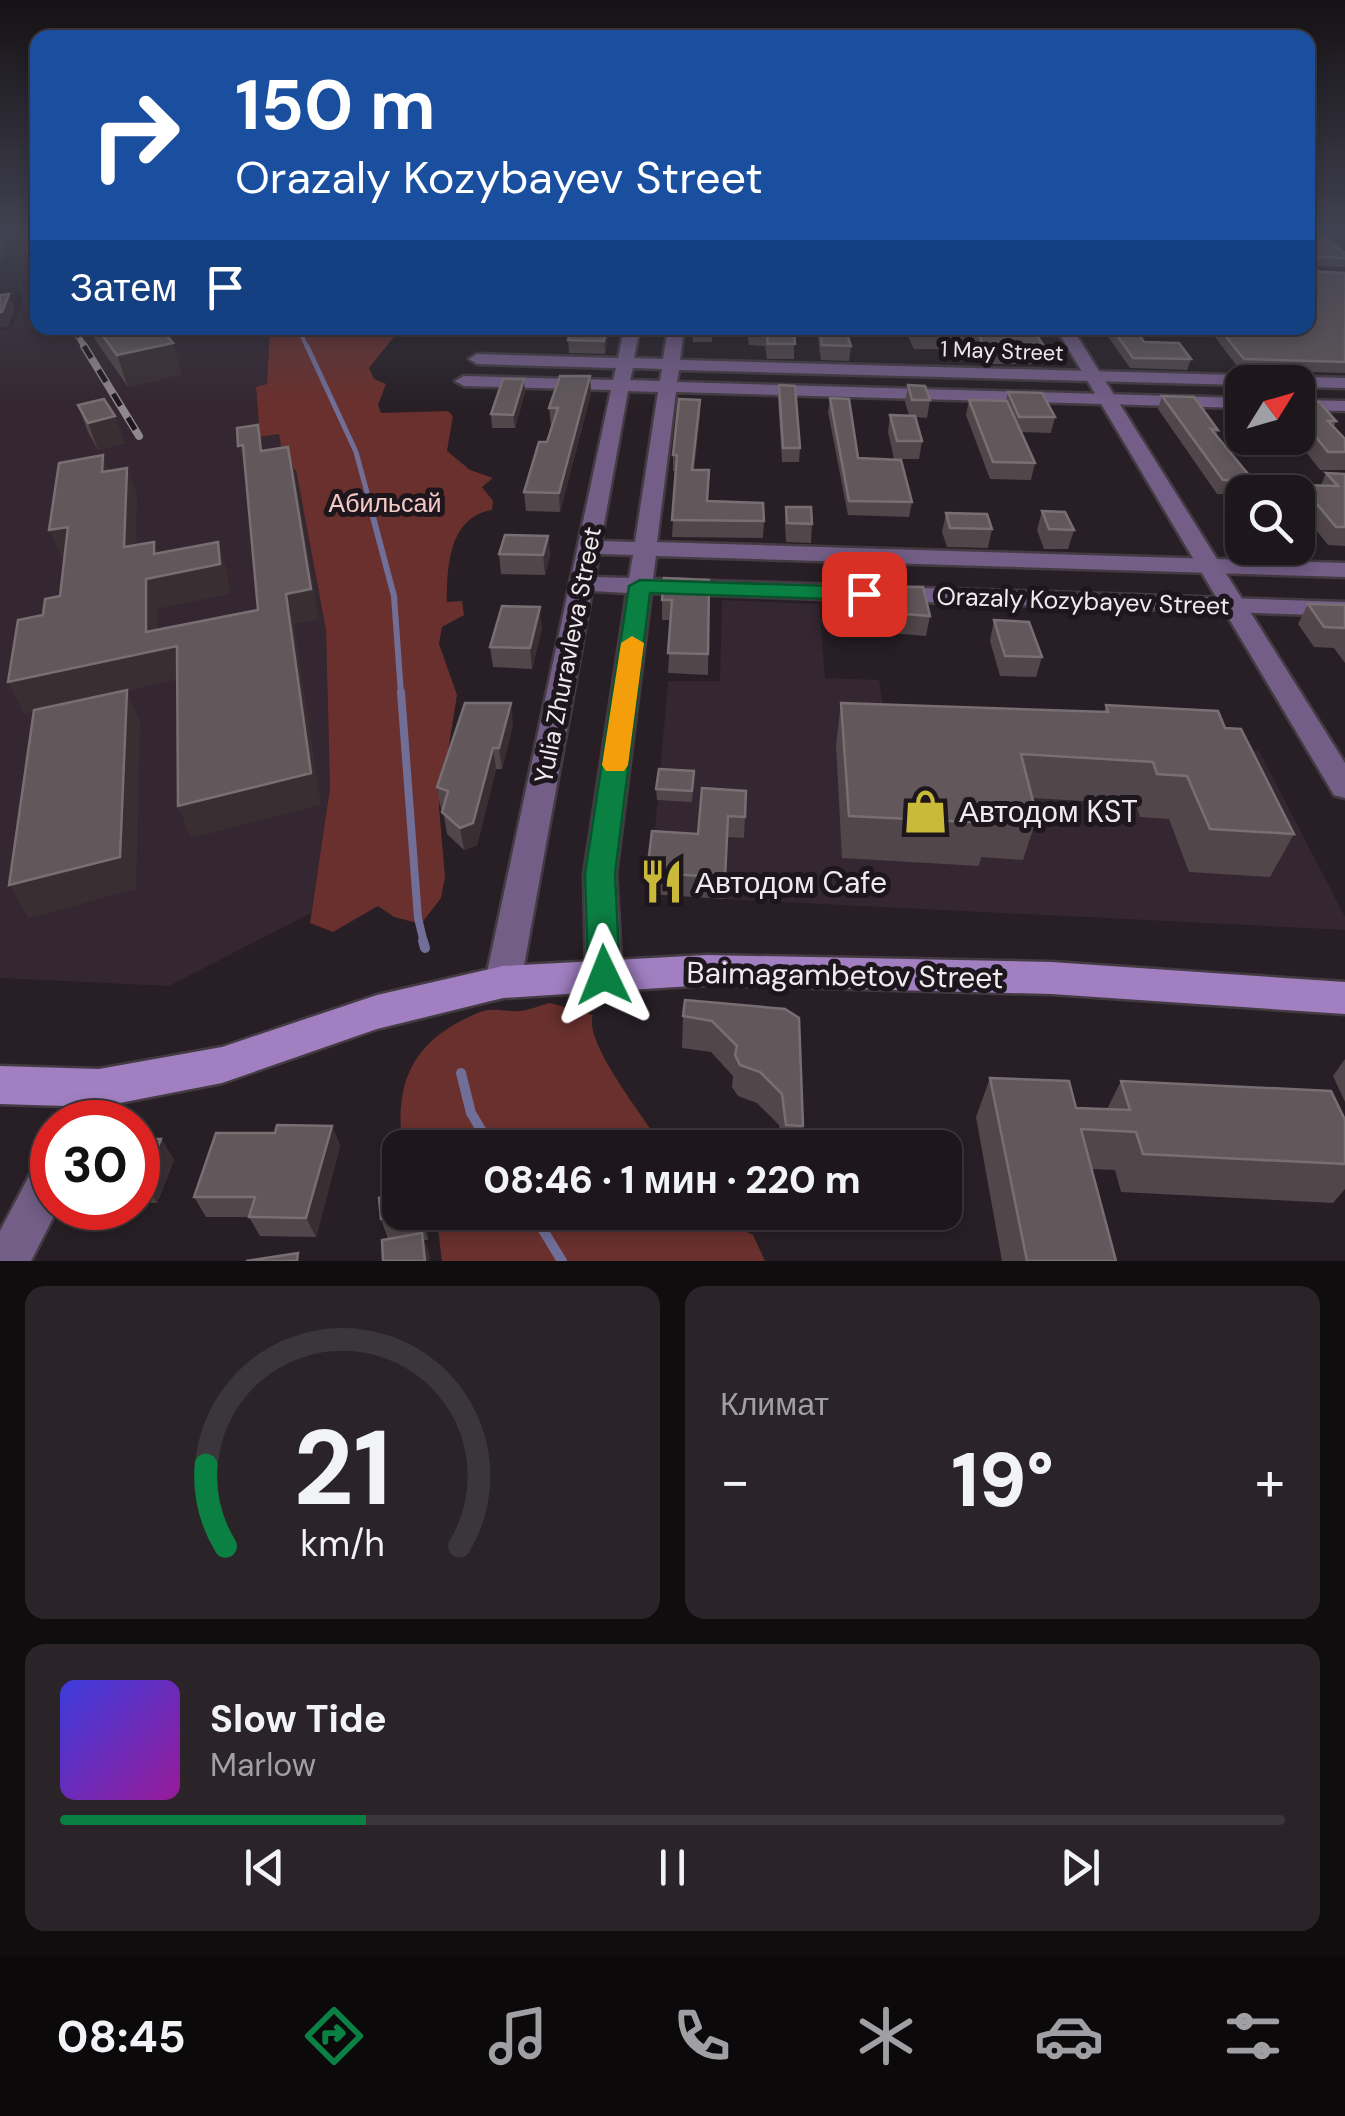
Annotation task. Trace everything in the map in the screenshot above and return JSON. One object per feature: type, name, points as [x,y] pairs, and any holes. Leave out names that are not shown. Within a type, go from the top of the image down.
[{"type":"main road","name":"Baimagambetov Street","points":[[109,1100],[377,1012],[502,982],[707,970],[1051,978],[1345,998]]},
{"type":"main road","name":"Baimagambetov Street","points":[[0,1085],[64,1100]]},
{"type":"street","name":"Yulia Zhuravleva Street","points":[[502,982],[631,335]]},
{"type":"street","points":[[604,975],[600,874],[675,335]]},
{"type":"street","points":[[1068,335],[1345,787]]},
{"type":"street","name":"1 May Street","points":[[477,359],[623,374],[1225,402]]},
{"type":"street","name":"1 May Street","points":[[464,381],[623,374]]},
{"type":"street","name":"1 May Street","points":[[669,376],[1093,376],[1345,383]]},
{"type":"street","points":[[1315,405],[1345,406]]},
{"type":"street","name":"Orazaly Kozybayev Street","points":[[588,548],[1345,570]]},
{"type":"street","name":"Orazaly Kozybayev Street","points":[[582,584],[1345,610]]},
{"type":"street","points":[[8,1261],[30,1218]]},
{"type":"shaded area","points":[[20,289],[30,289],[30,335],[270,335],[267,385],[256,387],[261,437],[279,434],[285,468],[296,469],[326,630],[330,788],[311,913],[169,986],[0,978],[0,330],[12,327],[23,299]]},
{"type":"shaded area","points":[[722,600],[819,604],[825,678],[879,680],[889,742],[1259,751],[1345,917],[1345,930],[724,899],[653,852],[668,681],[720,681]]},
{"type":"green space","name":"Абильсай","points":[[270,335],[395,335],[369,368],[374,379],[386,384],[378,405],[381,413],[448,411],[453,416],[447,451],[470,470],[493,478],[482,487],[493,501],[492,510],[467,522],[453,545],[450,559],[447,602],[462,601],[464,615],[442,627],[439,644],[457,695],[439,807],[445,877],[441,898],[421,924],[394,917],[378,906],[333,932],[310,923],[330,788],[326,630],[296,470],[285,469],[279,434],[260,437],[256,387],[267,384]]},
{"type":"green space","points":[[550,1003],[593,1015],[592,1027],[605,1059],[651,1130],[402,1130],[407,1078],[426,1047],[459,1022],[480,1012],[520,1011]]},
{"type":"green space","points":[[438,1230],[742,1230],[753,1235],[765,1261],[442,1261]]},
{"type":"building","points":[[1315,289],[1345,289],[1345,362],[1244,359],[1225,335],[1315,335]]},
{"type":"building","points":[[9,294],[2,312],[0,312],[0,295]]},
{"type":"building","points":[[102,335],[166,335],[173,343],[117,355]]},
{"type":"building","points":[[570,335],[605,335],[604,341],[568,340]]},
{"type":"building","points":[[767,335],[794,335],[795,344],[768,344]]},
{"type":"building","points":[[821,335],[847,335],[851,346],[822,345]]},
{"type":"building","points":[[979,335],[1037,335],[1046,349],[986,349]]},
{"type":"building","points":[[1117,335],[1140,335],[1144,342],[1179,343],[1191,359],[1133,358]]},
{"type":"building","points":[[560,376],[590,376],[559,493],[524,492],[539,442],[547,442],[558,408],[549,408]]},
{"type":"building","points":[[503,379],[524,379],[513,415],[491,414]]},
{"type":"building","points":[[779,385],[795,386],[800,448],[783,448]]},
{"type":"building","points":[[908,385],[925,386],[930,400],[912,400]]},
{"type":"building","points":[[1008,392],[1042,393],[1055,417],[1019,417]]},
{"type":"building","points":[[1162,396],[1194,397],[1218,430],[1211,429],[1225,446],[1225,455],[1232,455],[1249,475],[1225,475],[1223,480]]},
{"type":"building","points":[[830,398],[849,399],[858,458],[901,460],[912,502],[849,501]]},
{"type":"building","points":[[104,399],[115,416],[88,423],[78,405]]},
{"type":"building","points":[[679,399],[700,400],[692,470],[709,470],[707,501],[763,503],[764,521],[672,520]]},
{"type":"building","points":[[969,400],[1007,401],[1035,463],[993,462]]},
{"type":"building","points":[[1315,402],[1336,421],[1328,421],[1345,439],[1345,452],[1328,452],[1315,436]]},
{"type":"building","points":[[890,415],[915,416],[922,441],[897,441]]},
{"type":"building","points":[[258,425],[261,451],[288,447],[311,589],[286,594],[311,773],[178,806],[177,646],[8,682],[18,620],[43,615],[45,599],[60,596],[68,527],[49,530],[59,463],[103,455],[102,472],[127,468],[124,547],[154,542],[154,554],[218,542],[220,564],[146,579],[146,632],[258,610],[243,445],[238,446],[237,428]]},
{"type":"building","points":[[1326,473],[1345,474],[1345,527],[1336,527],[1315,502],[1315,485],[1338,486]]},
{"type":"building","points":[[786,507],[811,507],[812,524],[787,523]]},
{"type":"building","points":[[1042,511],[1065,512],[1074,530],[1049,529]]},
{"type":"building","points":[[946,513],[987,514],[992,529],[950,528]]},
{"type":"building","points":[[505,535],[548,536],[543,555],[499,554]]},
{"type":"building","points":[[664,578],[709,580],[708,654],[668,653],[672,600],[662,600]]},
{"type":"building","points":[[842,587],[923,587],[930,616],[846,609]]},
{"type":"building","points":[[1308,604],[1345,605],[1345,628],[1324,627]]},
{"type":"building","points":[[502,606],[540,607],[530,648],[490,647]]},
{"type":"building","points":[[994,620],[1029,622],[1042,657],[1005,656]]},
{"type":"building","points":[[127,690],[120,857],[9,885],[34,710]]},
{"type":"building","points":[[465,703],[511,703],[499,748],[493,748],[473,823],[460,828],[442,812],[448,791],[437,787]]},
{"type":"building","points":[[841,703],[1108,712],[1106,705],[1218,711],[1225,728],[1241,729],[1294,834],[1210,829],[1187,776],[1157,774],[1153,762],[1021,754],[1037,817],[988,814],[990,823],[849,816]]},
{"type":"building","points":[[659,769],[694,771],[692,791],[656,789]]},
{"type":"building","points":[[702,788],[746,791],[745,817],[728,816],[725,878],[647,872],[652,831],[698,834]]},
{"type":"building","points":[[685,1000],[785,1009],[799,1018],[803,1126],[786,1125],[782,1094],[760,1072],[740,1065],[735,1055],[737,1046],[712,1021],[683,1016]]},
{"type":"building","points":[[990,1078],[1069,1081],[1076,1108],[1130,1110],[1121,1081],[1331,1091],[1345,1120],[1345,1164],[1143,1154],[1136,1132],[1081,1129],[1116,1261],[1027,1261]]},
{"type":"building","points":[[277,1125],[332,1126],[306,1218],[249,1217],[255,1197],[194,1197],[216,1133],[275,1133]]},
{"type":"building","points":[[422,1233],[425,1261],[383,1261],[382,1240]]},
{"type":"building","points":[[298,1253],[297,1261],[246,1261]]},
{"type":"waterway","name":"Абильсай","points":[[301,335],[308,349]]},
{"type":"waterway","name":"Абильсай","points":[[307,346],[356,452],[369,500]]},
{"type":"waterway","name":"Абильсай","points":[[368,498],[394,596],[401,694]]},
{"type":"waterway","name":"Абильсай","points":[[401,692],[418,918],[424,943]]},
{"type":"waterway","name":"Абильсай","points":[[423,941],[425,948]]},
{"type":"waterway","name":"Абильсай","points":[[461,1073],[471,1113],[481,1130]]},
{"type":"waterway","name":"Абильсай","points":[[543,1230],[562,1261]]},
{"type":"railway","points":[[77,335],[86,349]]},
{"type":"railway","points":[[84,346],[139,436]]},
{"type":"slow traffic","points":[[615,765],[632,643]]},
{"type":"place","name":"Автодом KST","points":[[926,811]]},
{"type":"place","name":"Автодом Cafe","points":[[662,882]]},
{"type":"route","points":[[604,975],[600,874],[640,586],[864,594]]}]
